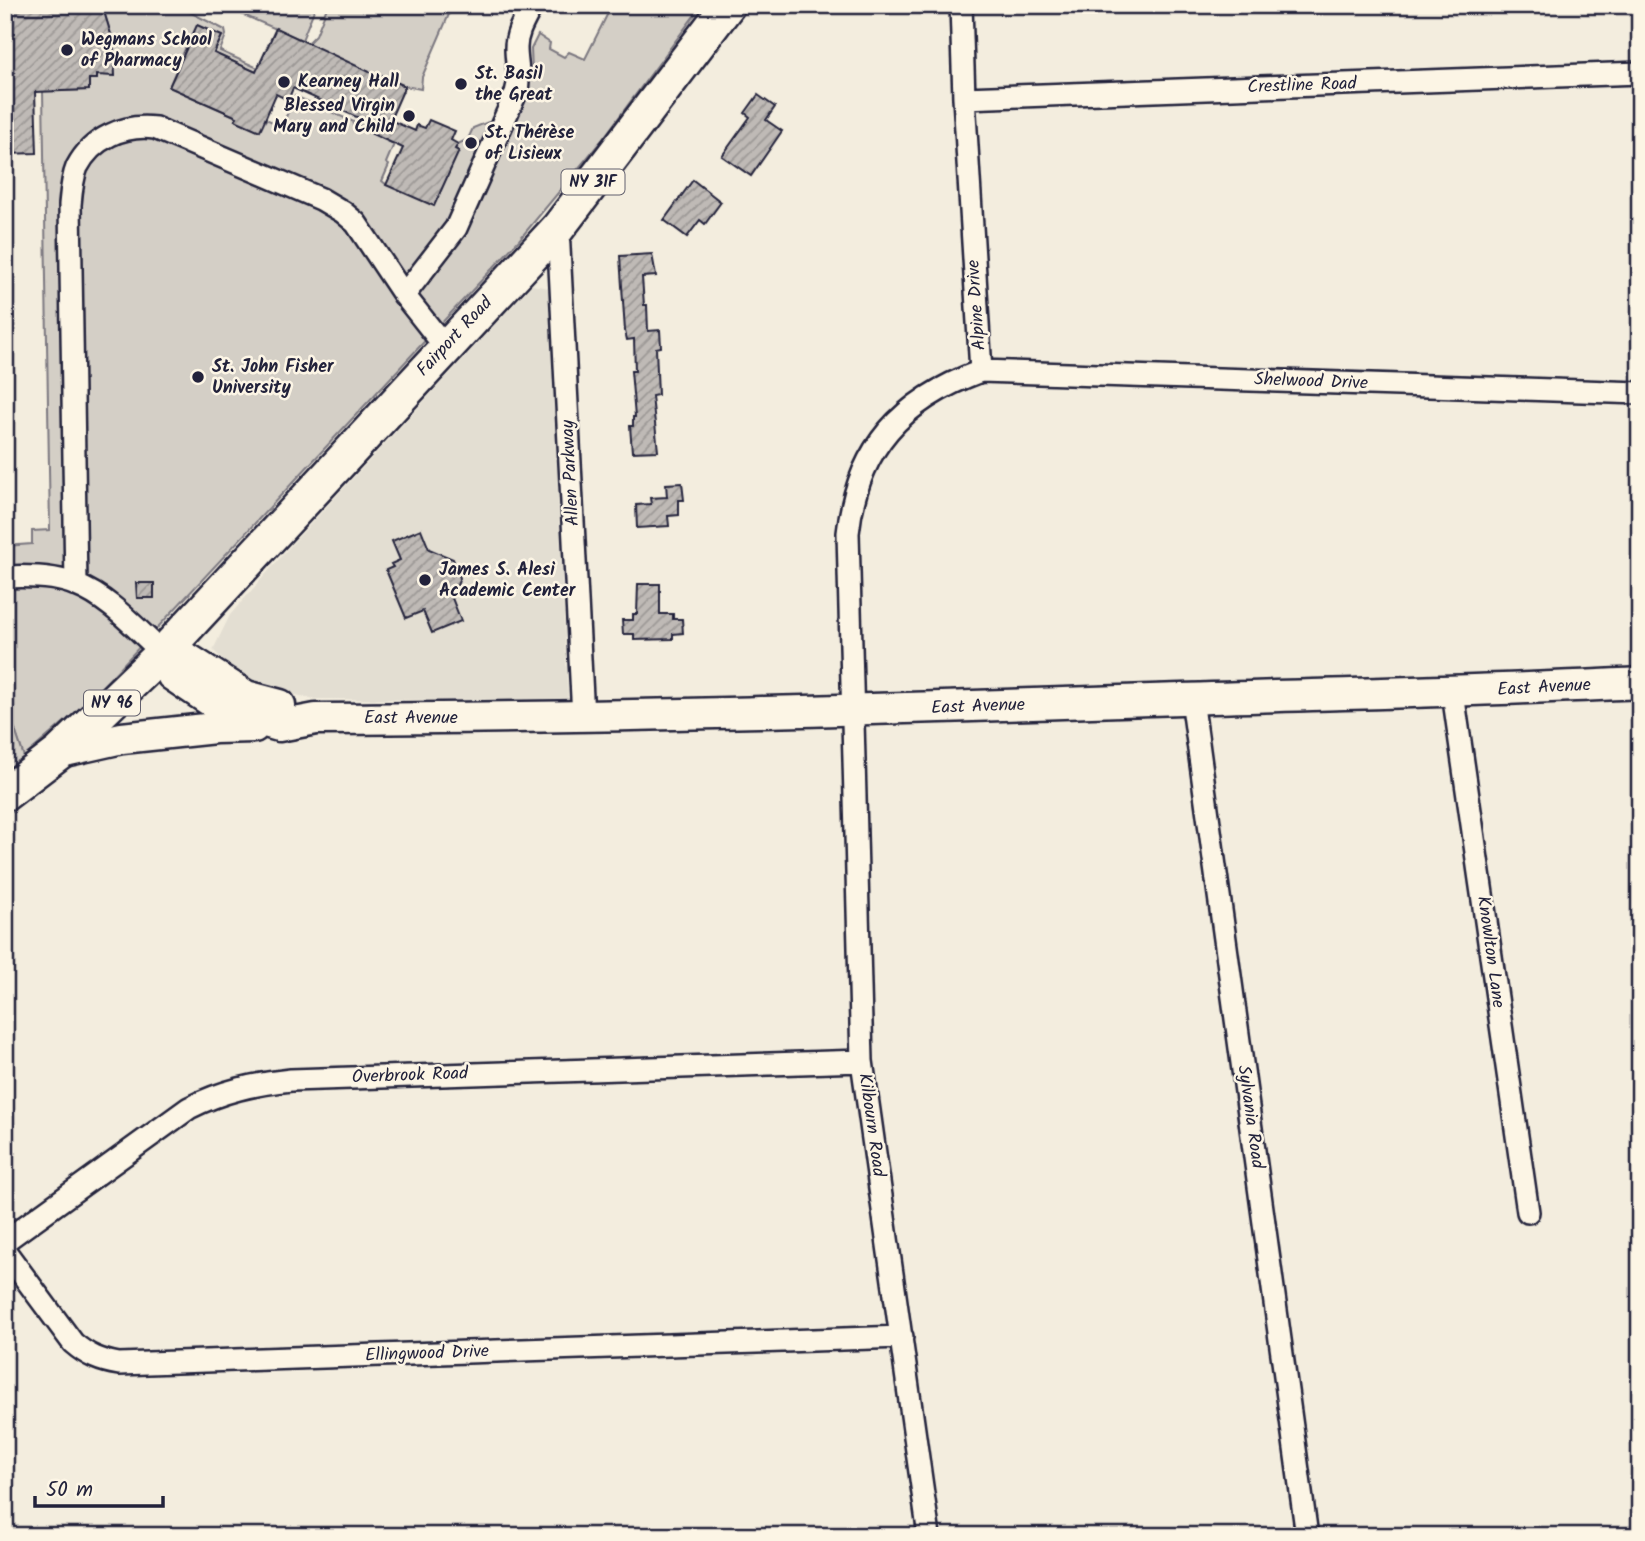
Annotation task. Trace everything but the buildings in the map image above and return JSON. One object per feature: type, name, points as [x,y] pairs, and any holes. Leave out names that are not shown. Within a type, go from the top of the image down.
[{"type":"main road","name":"Fairport Road","points":[[163,653],[558,228],[728,5]]},
{"type":"main road","name":"East Avenue","points":[[163,653],[188,659],[246,696],[284,706],[316,719]]},
{"type":"main road","name":"East Avenue","points":[[163,653],[172,675],[224,710],[279,726],[316,719],[853,711],[1453,693],[1640,683]]},
{"type":"main road","name":"NY 96","points":[[5,794],[60,752],[163,653]]},
{"type":"main road","name":"NY 96","points":[[60,752],[121,738],[215,728],[279,726]]},
{"type":"street","points":[[404,295],[446,244],[463,215],[516,93],[520,80],[516,48],[519,31],[532,5]]},
{"type":"street","name":"Alpine Drive","points":[[853,711],[848,534],[858,481],[876,447],[900,419],[956,380],[981,371],[961,5]]},
{"type":"street","name":"Crestline Road","points":[[964,98],[1640,73]]},
{"type":"street","points":[[76,584],[70,205],[76,169],[98,142],[116,131],[144,126],[166,131],[321,199],[343,212],[356,223],[404,295],[446,348]]},
{"type":"street","name":"Allen Parkway","points":[[558,228],[583,717]]},
{"type":"street","name":"Shelwood Drive","points":[[981,371],[1640,393]]},
{"type":"street","points":[[5,577],[24,576],[76,584],[122,616],[163,653]]},
{"type":"street","name":"Knowlton Lane","points":[[1453,693],[1528,1212]]},
{"type":"street","name":"Sylvania Road","points":[[1192,699],[1307,1536]]},
{"type":"street","name":"Kilbourn Road","points":[[853,711],[862,1061],[929,1536]]},
{"type":"street","name":"Overbrook Road","points":[[5,1241],[189,1108],[244,1087],[291,1080],[862,1061]]},
{"type":"street","name":"Ellingwood Drive","points":[[5,1251],[73,1343],[85,1354],[101,1361],[120,1364],[902,1337]]},
{"type":"shaded area","points":[[532,285],[549,288],[568,701],[313,699],[246,683],[213,650],[230,615],[293,543]]},
{"type":"green space","name":"St. John Fisher University","points":[[102,5],[176,5],[225,30],[226,35],[220,51],[258,68],[256,72],[214,53],[222,36],[188,42],[169,87],[237,117],[236,119],[260,131],[266,119],[282,126],[295,96],[354,122],[353,125],[394,144],[382,181],[387,185],[455,149],[458,144],[468,139],[473,128],[488,122],[508,131],[529,80],[529,71],[532,71],[531,49],[538,35],[550,43],[549,49],[564,57],[569,52],[585,59],[612,5],[702,5],[602,140],[519,240],[117,671],[84,705],[24,757],[5,700],[5,546],[32,544],[32,531],[50,530],[43,91],[89,90],[89,79],[97,79],[97,72],[115,76],[113,41]]},
{"type":"green space","points":[[220,5],[316,5],[302,40]]},
{"type":"green space","points":[[328,5],[453,5],[422,77],[421,89],[405,86],[381,75],[380,77],[307,44],[316,35]]},
{"type":"green space","points":[[5,700],[24,757],[5,771]]},
{"type":"place","name":"Wegmans School of Pharmacy","points":[[67,50]]},
{"type":"place","name":"Kearney Hall","points":[[284,82]]},
{"type":"place","name":"St. Basil the Great","points":[[461,84]]},
{"type":"place","name":"Blessed Virgin Mary and Child","points":[[409,116]]},
{"type":"place","name":"St. Thérèse of Lisieux","points":[[471,143]]},
{"type":"place","name":"St. John Fisher University","points":[[198,377]]},
{"type":"place","name":"James S. Alesi Academic Center","points":[[425,580]]}]
